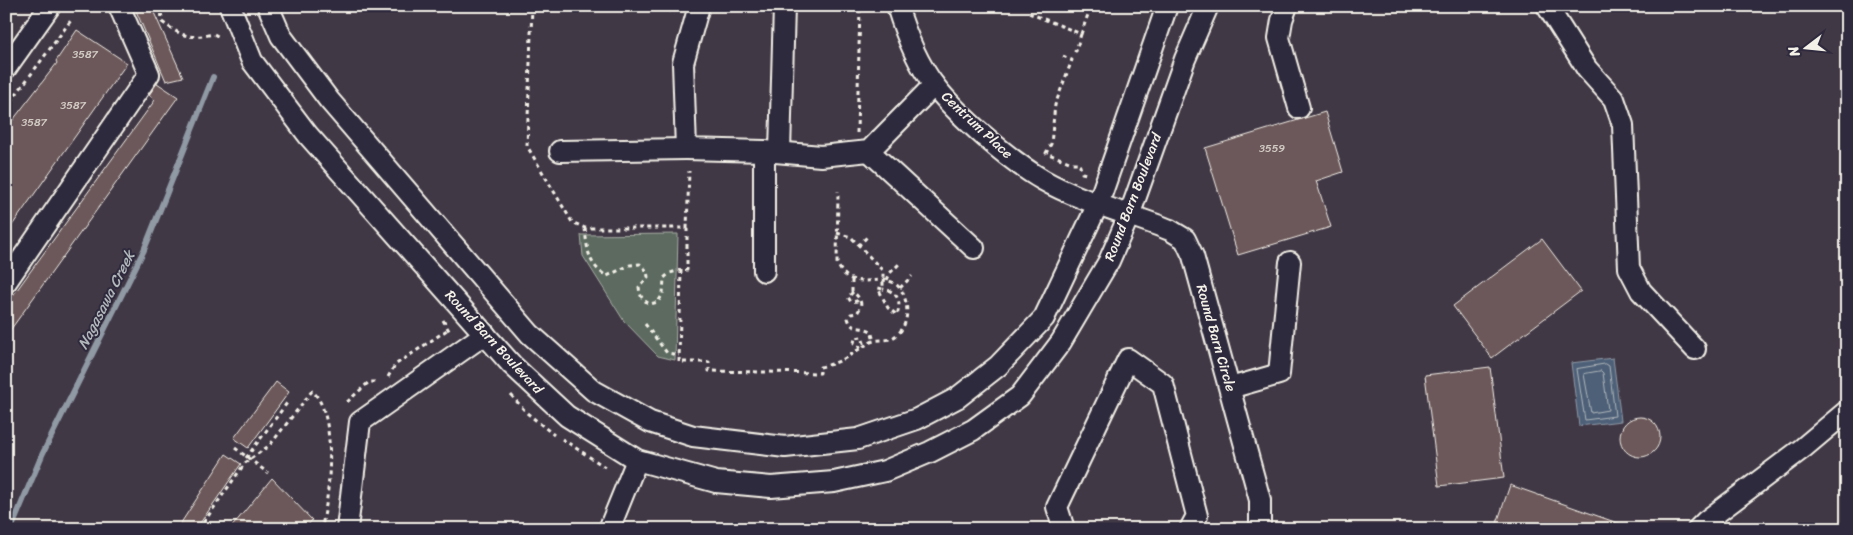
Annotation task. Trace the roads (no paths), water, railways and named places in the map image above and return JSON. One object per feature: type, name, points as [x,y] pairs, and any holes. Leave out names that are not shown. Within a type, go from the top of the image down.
[{"type":"street","points":[[6,68],[50,6]]},
{"type":"street","points":[[6,282],[149,74],[119,6]]},
{"type":"street","name":"Round Barn Boulevard","points":[[230,6],[252,61],[308,135],[512,365],[567,416],[637,460],[716,482],[771,487],[834,482],[885,471],[930,452],[973,430],[1020,396],[1061,342],[1109,262],[1130,213],[1185,59],[1208,6]]},
{"type":"street","points":[[268,6],[281,36],[328,100],[530,334],[594,392],[650,422],[693,436],[785,447],[858,440],[917,419],[958,398],[998,366],[1044,318],[1098,204],[1167,6]]},
{"type":"street","points":[[686,149],[683,62],[699,6]]},
{"type":"street","points":[[764,271],[784,6]]},
{"type":"street","name":"Centrum Place","points":[[897,6],[913,47],[934,85],[977,128],[1019,164],[1043,180],[1098,204]]},
{"type":"street","points":[[1287,6],[1279,38],[1299,108]]},
{"type":"street","points":[[1547,6],[1587,68],[1614,99],[1623,125],[1629,268],[1642,291],[1695,349]]},
{"type":"street","points":[[560,151],[686,149],[821,156],[863,144],[934,85]]},
{"type":"street","points":[[863,144],[974,248]]},
{"type":"street","name":"Round Barn Circle","points":[[1098,204],[1130,213],[1170,230],[1185,239],[1193,256],[1260,500],[1260,529]]},
{"type":"street","points":[[1230,388],[1279,374],[1290,262]]},
{"type":"street","points":[[346,529],[360,422],[485,334]]},
{"type":"street","points":[[1064,529],[1057,508],[1128,359],[1163,384],[1197,516],[1190,529]]},
{"type":"street","points":[[1698,529],[1847,411]]},
{"type":"street","points":[[614,527],[637,460]]},
{"type":"water","points":[[1613,358],[1621,421],[1579,426],[1571,363]]},
{"type":"waterway","name":"Nagasawa Creek","points":[[11,529],[42,455],[144,250],[213,77]]}]
